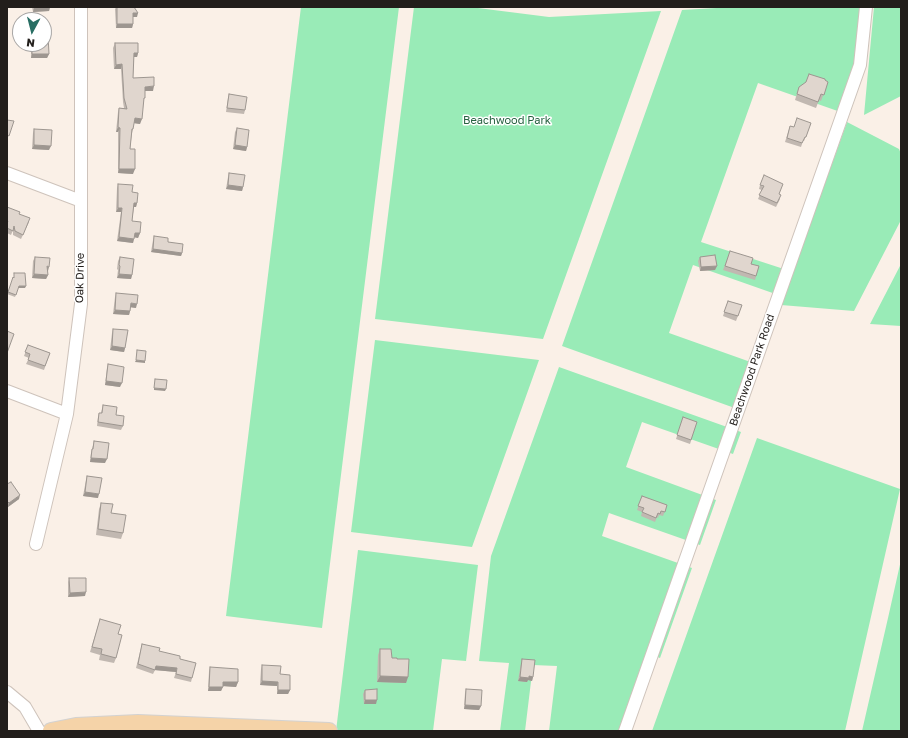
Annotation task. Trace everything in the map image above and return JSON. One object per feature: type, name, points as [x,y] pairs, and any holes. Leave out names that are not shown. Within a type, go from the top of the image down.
[{"type":"main road","points":[[51,731],[76,726],[138,722],[329,731]]},
{"type":"street","name":"Oak Drive","points":[[36,544],[67,414],[80,304],[81,7]]},
{"type":"street","name":"Beachwood Park Road","points":[[626,731],[860,65],[866,7]]},
{"type":"street","points":[[7,173],[81,201]]},
{"type":"street","points":[[7,391],[67,414]]},
{"type":"street","points":[[7,692],[25,707],[39,731]]},
{"type":"green space","points":[[301,7],[399,7],[322,628],[226,616]]},
{"type":"green space","name":"Beachwood Park","points":[[414,7],[470,7],[549,17],[661,11],[543,339],[375,319]]},
{"type":"green space","points":[[734,7],[867,7],[857,93],[849,115],[758,83],[701,242],[793,272],[847,122],[899,149],[901,154],[901,220],[854,311],[781,305],[784,297],[693,265],[669,333],[759,365],[743,411],[562,346],[682,10]]},
{"type":"green space","points":[[874,7],[901,7],[901,96],[864,115]]},
{"type":"green space","points":[[901,264],[901,326],[870,324]]},
{"type":"green space","points":[[375,340],[539,360],[472,547],[351,532]]},
{"type":"green space","points":[[559,367],[741,432],[733,454],[642,422],[626,467],[716,500],[700,545],[609,513],[602,536],[692,568],[660,658],[655,656],[628,731],[549,731],[557,666],[533,665],[525,731],[500,731],[509,663],[479,661],[491,556]]},
{"type":"green space","points":[[757,438],[900,489],[845,731],[652,731]]},
{"type":"green space","points":[[358,550],[478,565],[466,661],[442,659],[433,731],[336,731]]},
{"type":"green space","points":[[901,560],[901,731],[862,731],[888,618]]},
{"type":"building","points":[[117,7],[134,7],[138,13],[133,13],[133,24],[117,24]]},
{"type":"building","points":[[115,43],[138,43],[138,53],[134,53],[133,78],[154,77],[154,86],[145,87],[142,119],[135,118],[132,129],[130,149],[135,149],[135,169],[119,169],[119,108],[127,109],[124,98],[122,64],[116,65]]},
{"type":"building","points":[[32,52],[49,52],[49,54],[32,54]]},
{"type":"building","points":[[809,74],[825,79],[828,82],[824,95],[821,94],[818,102],[797,94],[799,87],[806,82]]},
{"type":"building","points":[[229,94],[247,97],[245,110],[227,108]]},
{"type":"building","points":[[797,118],[811,123],[802,143],[787,138],[790,126],[794,127]]},
{"type":"building","points":[[7,120],[14,121],[9,136],[7,135]]},
{"type":"building","points":[[237,128],[249,130],[247,147],[235,145]]},
{"type":"building","points":[[34,129],[52,130],[51,146],[34,145]]},
{"type":"building","points":[[229,173],[245,175],[243,187],[228,185]]},
{"type":"building","points":[[764,175],[783,184],[779,194],[781,195],[777,203],[759,195],[764,186],[760,185]]},
{"type":"building","points":[[118,184],[133,185],[132,192],[138,193],[137,203],[134,203],[132,221],[141,222],[140,233],[135,233],[134,239],[119,237],[122,208],[118,208]]},
{"type":"building","points":[[7,207],[30,218],[23,235],[15,231],[14,226],[13,231],[7,228]]},
{"type":"building","points":[[154,236],[168,238],[168,242],[183,244],[182,253],[153,249]]},
{"type":"building","points":[[730,251],[753,258],[751,264],[759,266],[756,276],[725,266]]},
{"type":"building","points":[[715,255],[717,266],[701,267],[700,257]]},
{"type":"building","points":[[35,257],[50,258],[49,267],[47,266],[48,275],[34,274]]},
{"type":"building","points":[[120,257],[134,259],[132,275],[119,274]]},
{"type":"building","points":[[14,273],[25,273],[26,286],[19,286],[16,295],[8,292],[13,277],[14,278]]},
{"type":"building","points":[[116,293],[138,295],[137,304],[131,303],[130,311],[115,310]]},
{"type":"building","points":[[728,301],[742,305],[738,316],[724,312]]},
{"type":"building","points":[[113,329],[128,330],[125,348],[112,346]]},
{"type":"building","points":[[7,331],[14,334],[7,353]]},
{"type":"building","points":[[28,345],[50,353],[45,366],[28,360],[30,354],[25,352]]},
{"type":"building","points":[[137,350],[146,351],[145,361],[136,360]]},
{"type":"building","points":[[108,364],[124,367],[122,383],[106,381]]},
{"type":"building","points":[[155,379],[167,380],[166,389],[154,388]]},
{"type":"building","points":[[103,405],[117,407],[116,415],[124,416],[123,426],[98,422],[99,413],[102,413]]},
{"type":"building","points":[[683,417],[697,422],[691,440],[677,435]]},
{"type":"building","points":[[94,441],[109,443],[107,459],[91,458]]},
{"type":"building","points":[[87,476],[102,478],[99,494],[85,492]]},
{"type":"building","points":[[11,482],[20,495],[9,503],[7,501],[7,484]]},
{"type":"building","points":[[642,496],[667,505],[665,512],[661,511],[660,514],[658,513],[656,518],[642,512],[644,508],[638,506]]},
{"type":"building","points":[[101,503],[113,504],[111,513],[126,515],[123,533],[98,529]]},
{"type":"building","points":[[69,578],[86,578],[86,592],[70,593]]},
{"type":"building","points":[[100,619],[121,625],[118,634],[122,635],[116,658],[101,654],[102,649],[92,647]]},
{"type":"building","points":[[142,644],[160,648],[159,651],[180,656],[180,659],[196,663],[192,678],[176,674],[177,668],[156,666],[155,670],[138,664]]},
{"type":"building","points":[[380,649],[391,649],[392,658],[409,659],[408,677],[380,676]]},
{"type":"building","points":[[522,659],[535,660],[533,677],[520,677]]},
{"type":"building","points":[[262,665],[281,666],[280,674],[290,675],[290,690],[278,690],[278,682],[262,681]]},
{"type":"building","points":[[210,667],[238,669],[238,682],[223,682],[223,687],[209,687]]},
{"type":"building","points":[[377,689],[377,700],[365,700],[365,690]]},
{"type":"building","points":[[466,689],[482,690],[481,706],[465,705]]}]
